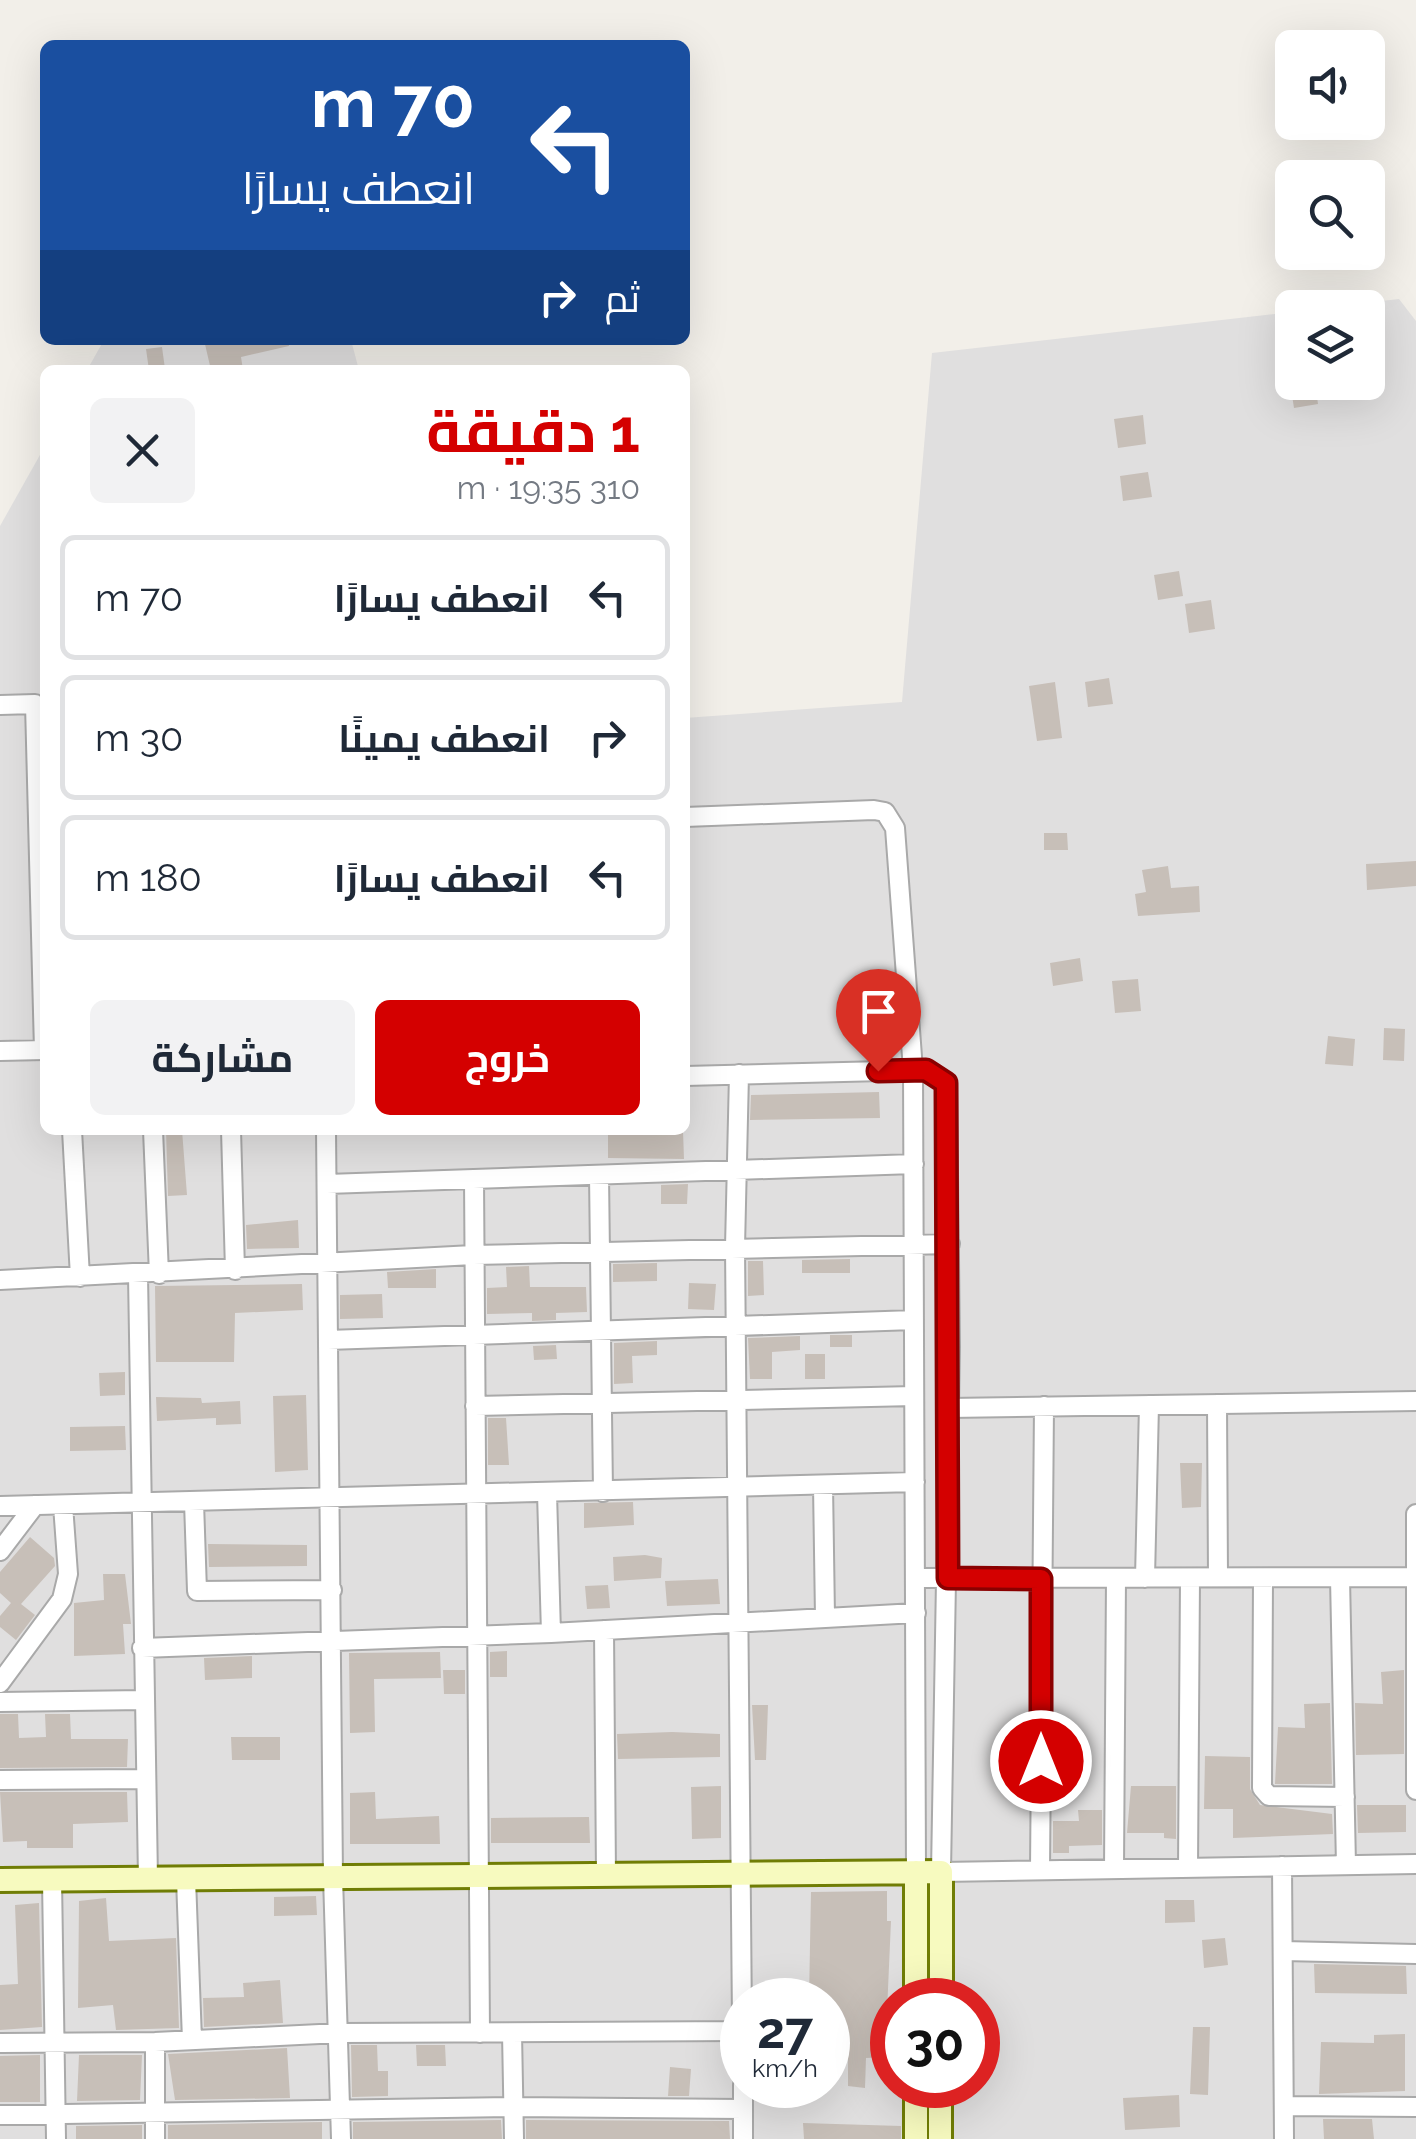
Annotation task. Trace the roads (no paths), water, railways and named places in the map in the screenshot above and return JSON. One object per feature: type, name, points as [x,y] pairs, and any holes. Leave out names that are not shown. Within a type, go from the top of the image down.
[{"type":"street","points":[[0,705],[35,704],[40,783]]},
{"type":"street","points":[[690,817],[874,810],[892,818],[913,1070],[916,1978]]},
{"type":"street","points":[[0,1051],[40,1050]]},
{"type":"street","points":[[690,1076],[913,1070],[935,1073],[946,1083],[949,1093],[948,1578],[940,1978]]},
{"type":"street","points":[[739,1074],[735,1247],[740,1487],[741,1978]]},
{"type":"street","points":[[72,1135],[80,1277]]},
{"type":"street","points":[[153,1135],[159,1274]]},
{"type":"street","points":[[231,1135],[235,1270]]},
{"type":"street","points":[[326,1135],[333,1877],[341,2139]]},
{"type":"street","points":[[327,1184],[914,1164]]},
{"type":"street","points":[[598,1175],[602,1492]]},
{"type":"street","points":[[474,1180],[474,1496],[482,1876],[480,2033]]},
{"type":"street","points":[[0,1280],[600,1251],[950,1244]]},
{"type":"street","points":[[138,1275],[148,1879]]},
{"type":"street","points":[[328,1340],[914,1320]]},
{"type":"street","points":[[474,1406],[914,1396]]},
{"type":"street","points":[[949,1408],[1416,1401]]},
{"type":"street","points":[[1217,1404],[1218,1578]]},
{"type":"street","points":[[1145,1578],[1149,1405]]},
{"type":"street","points":[[1040,1870],[1044,1406]]},
{"type":"street","points":[[0,1506],[915,1482]]},
{"type":"street","points":[[823,1485],[825,1617]]},
{"type":"street","points":[[547,1494],[551,1633]]},
{"type":"street","points":[[194,1502],[196,1591],[332,1590]]},
{"type":"street","points":[[0,1551],[35,1505]]},
{"type":"street","points":[[0,1683],[62,1599],[68,1574],[63,1505]]},
{"type":"street","points":[[1416,1514],[1416,1790]]},
{"type":"street","points":[[915,1578],[1416,1577]]},
{"type":"street","points":[[1114,1869],[1116,1578]]},
{"type":"street","points":[[1188,1868],[1190,1578]]},
{"type":"street","points":[[1263,1578],[1262,1788],[1268,1796],[1345,1797]]},
{"type":"street","points":[[1340,1578],[1346,1865]]},
{"type":"street","points":[[142,1648],[551,1633],[916,1613]]},
{"type":"street","points":[[604,1630],[606,1875]]},
{"type":"street","points":[[0,1702],[144,1700]]},
{"type":"street","points":[[0,1780],[145,1778]]},
{"type":"street","points":[[0,1880],[1416,1864]]},
{"type":"street","points":[[1282,1866],[1284,2139]]},
{"type":"street","points":[[186,1879],[192,2040]]},
{"type":"street","points":[[52,1880],[56,2139]]},
{"type":"street","points":[[1283,1950],[1416,1954]]},
{"type":"street","points":[[0,2043],[155,2042],[340,2033],[720,2031]]},
{"type":"street","points":[[512,2033],[514,2139]]},
{"type":"street","points":[[155,2042],[155,2139]]},
{"type":"street","points":[[1284,2106],[1416,2107]]},
{"type":"street","points":[[0,2115],[514,2107],[742,2109],[743,2139]]},
{"type":"street","points":[[916,2108],[916,2139]]},
{"type":"street","points":[[940,2108],[940,2139]]}]
